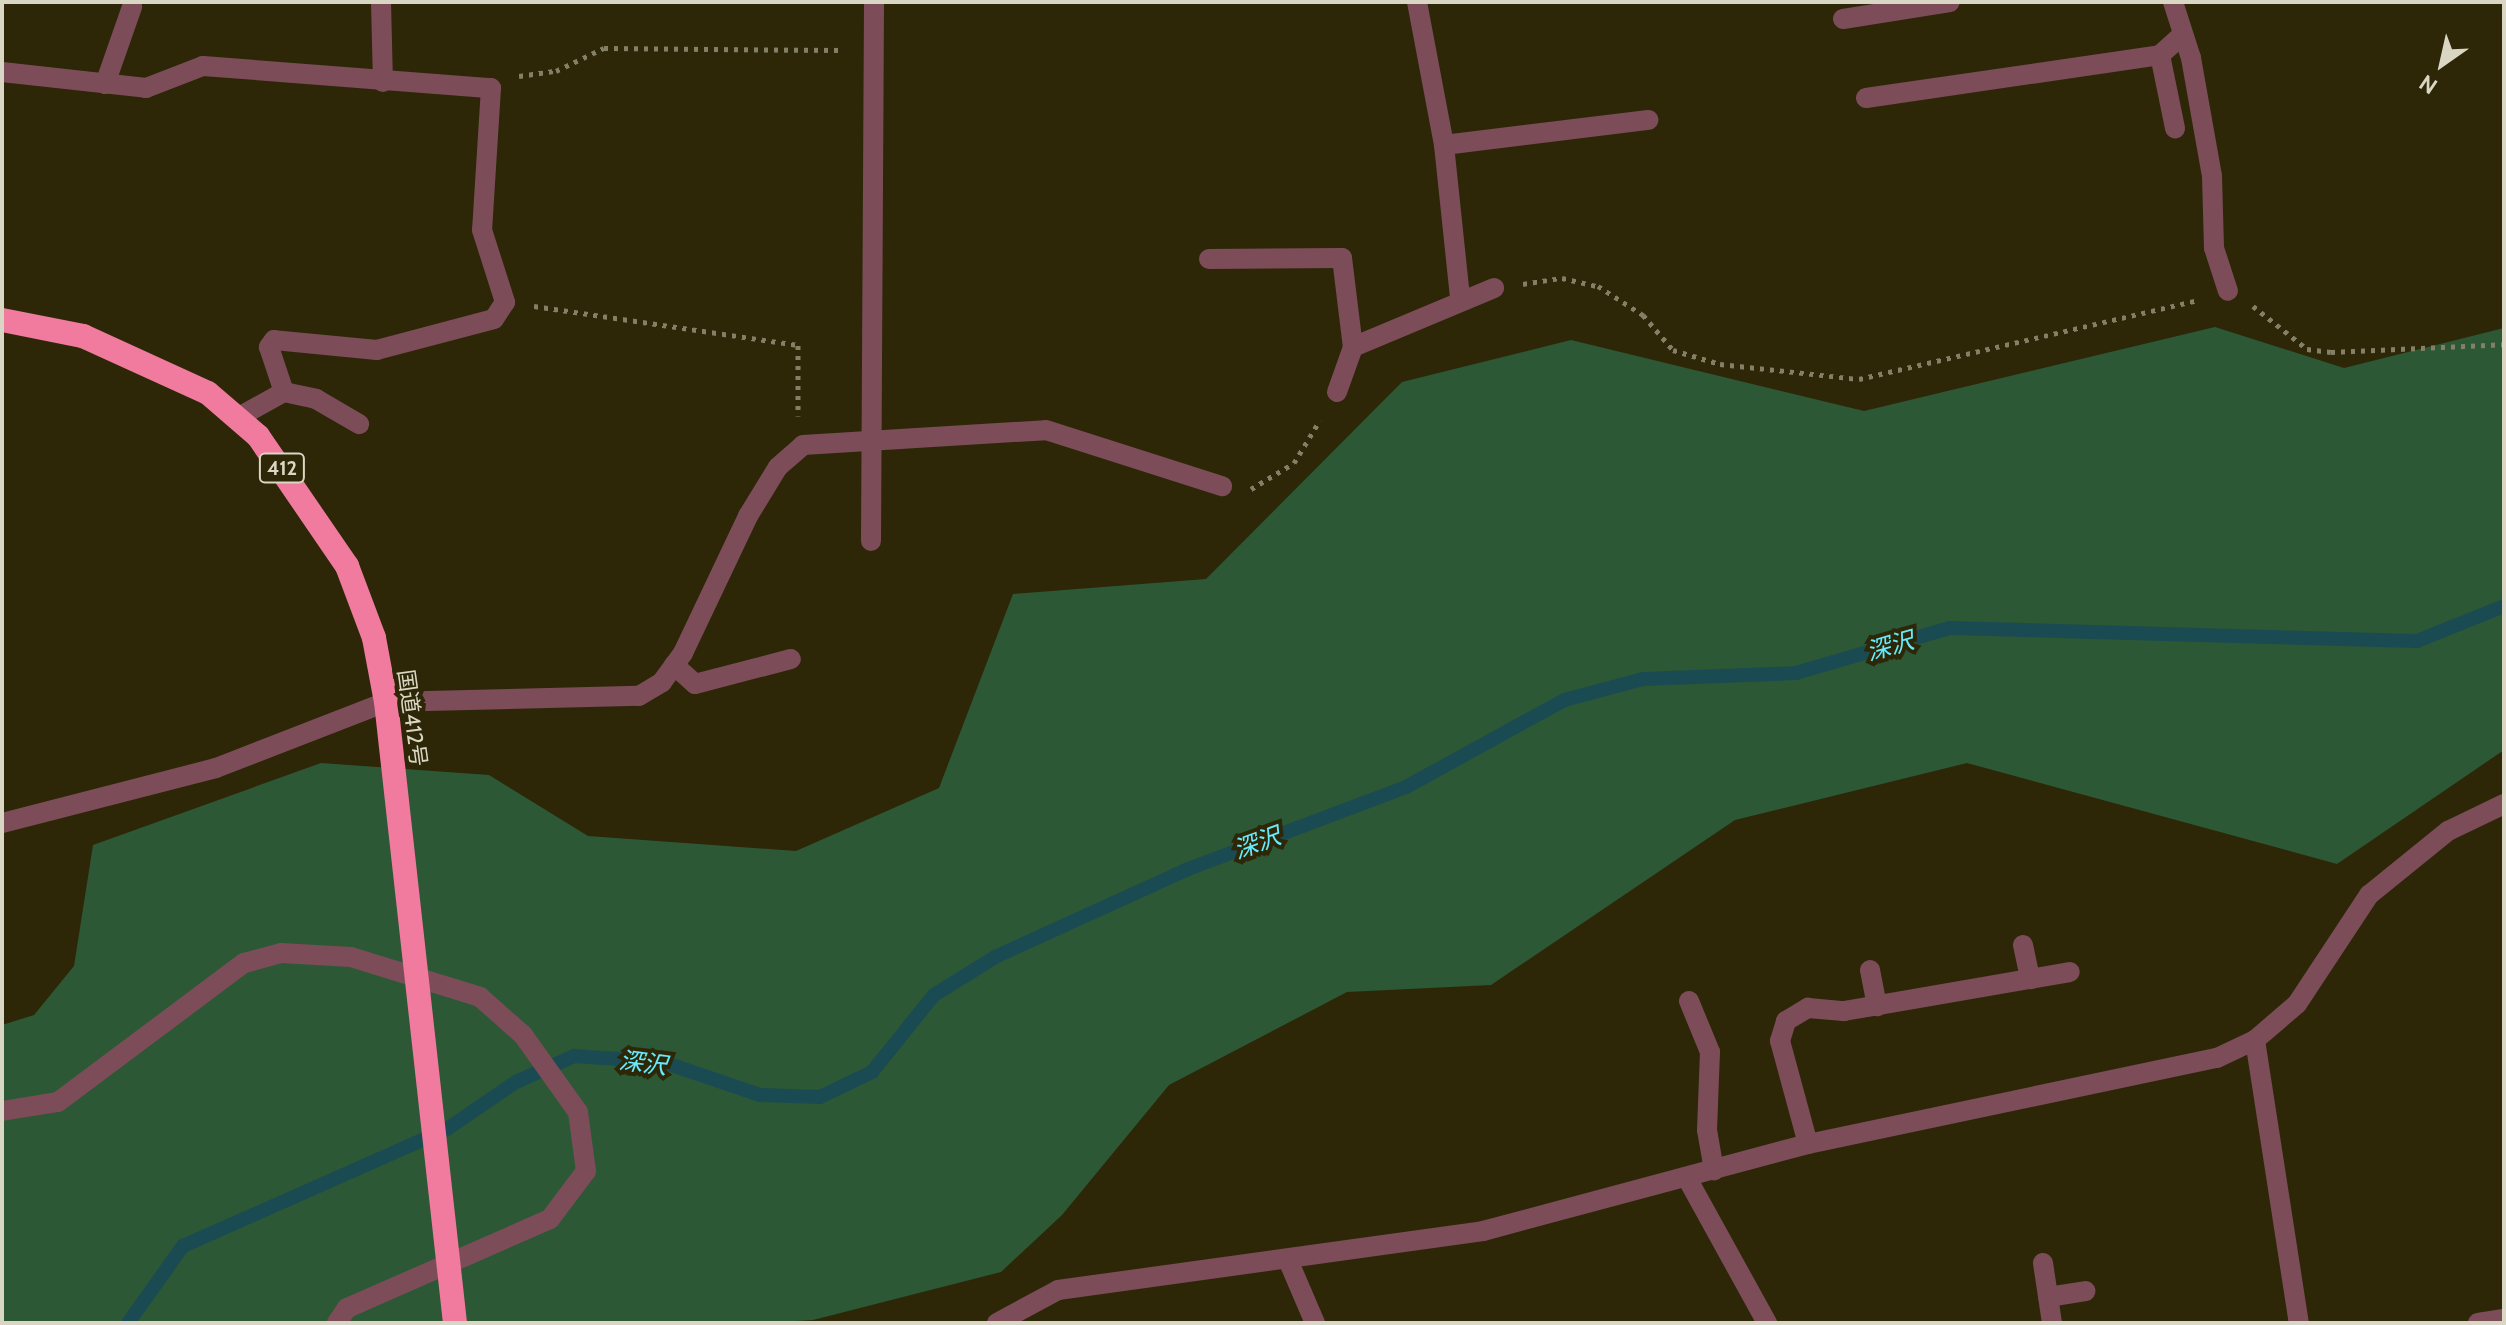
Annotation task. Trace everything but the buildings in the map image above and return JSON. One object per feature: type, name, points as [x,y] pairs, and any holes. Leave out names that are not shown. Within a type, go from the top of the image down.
[{"type":"highway","name":"国道412号","points":[[2,320],[83,336],[149,361],[237,418],[316,513],[347,566],[374,638],[386,702],[455,1323]]},
{"type":"street","points":[[381,2],[383,82]]},
{"type":"street","points":[[871,541],[874,443],[874,2]]},
{"type":"street","points":[[1417,2],[1444,145],[1460,297]]},
{"type":"street","points":[[1843,19],[1950,2]]},
{"type":"street","points":[[2173,2],[2179,38],[2191,58],[2212,176],[2214,248],[2228,291]]},
{"type":"street","points":[[105,84],[132,7]]},
{"type":"street","points":[[1866,98],[2160,55],[2179,38]]},
{"type":"street","points":[[2160,55],[2175,128]]},
{"type":"street","points":[[2,72],[146,88],[203,66],[491,88],[482,230],[505,302],[494,319],[377,350],[274,340],[269,347],[284,392]]},
{"type":"street","points":[[1444,145],[1648,120]]},
{"type":"street","points":[[1209,259],[1342,258],[1353,347],[1337,392]]},
{"type":"street","points":[[1353,347],[1460,297],[1494,288]]},
{"type":"street","points":[[237,418],[284,392],[316,399],[359,424]]},
{"type":"street","points":[[2,823],[216,768],[386,702],[610,700],[639,696],[674,665],[748,516],[778,467],[803,445],[1046,430],[1222,486]]},
{"type":"street","points":[[674,665],[695,684],[791,659]]},
{"type":"street","points":[[997,1323],[1058,1290],[1483,1231],[1808,1144],[2075,1092],[2217,1058],[2255,1040],[2297,1004],[2369,895],[2448,831],[2504,804]]},
{"type":"street","points":[[2023,945],[2030,979]]},
{"type":"street","points":[[2,1111],[58,1102],[244,963],[281,953],[351,957],[430,976],[480,997],[523,1035],[557,1083],[586,1137],[586,1171],[571,1201],[550,1219],[347,1308],[337,1323]]},
{"type":"street","points":[[1870,970],[1877,1006]]},
{"type":"street","points":[[1808,1144],[1780,1041],[1786,1021],[1808,1008],[1877,1006],[2070,972]]},
{"type":"street","points":[[1689,1001],[1710,1052],[1707,1130],[1714,1170]]},
{"type":"street","points":[[2255,1040],[2299,1323]]},
{"type":"street","points":[[1687,1178],[1767,1323]]},
{"type":"street","points":[[1288,1260],[1315,1323]]},
{"type":"street","points":[[2043,1263],[2052,1323]]},
{"type":"street","points":[[2048,1297],[2086,1291]]},
{"type":"street","points":[[2478,1323],[2504,1319]]},
{"type":"path","points":[[491,88],[511,77],[556,71],[604,48],[876,50]]},
{"type":"path","points":[[1494,288],[1562,278],[1598,286],[1643,315],[1673,350],[1720,364],[1859,379],[2228,291],[2307,349],[2504,344]]},
{"type":"path","points":[[526,305],[798,345],[803,445]]},
{"type":"path","points":[[1222,486],[1257,489],[1294,463],[1337,392]]},
{"type":"green space","points":[[2215,327],[2344,368],[2504,328],[2504,750],[2337,864],[1967,763],[1735,820],[1491,985],[1347,992],[1169,1085],[1062,1215],[1001,1272],[813,1320],[764,1323],[2,1323],[2,1025],[34,1015],[74,966],[93,845],[321,763],[489,775],[588,836],[796,851],[939,788],[1013,594],[1206,579],[1402,382],[1571,340],[1864,411]]},
{"type":"waterway","name":"深沢","points":[[128,1323],[183,1246],[447,1129],[516,1082],[574,1056],[663,1062],[760,1095],[820,1097],[872,1072],[934,995],[995,957],[1188,869],[1406,787],[1564,700],[1643,679],[1796,673],[1950,628],[2417,641],[2504,606]]}]
